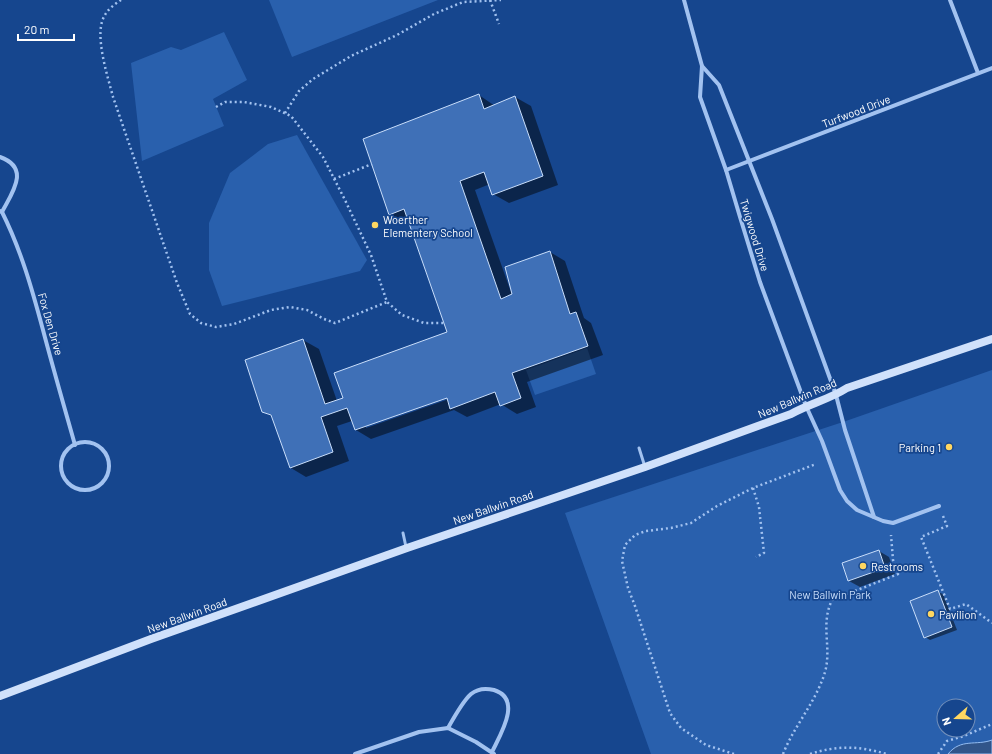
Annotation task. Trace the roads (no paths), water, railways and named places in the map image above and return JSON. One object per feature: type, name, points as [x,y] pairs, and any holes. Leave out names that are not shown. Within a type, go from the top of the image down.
[{"type":"main road","name":"New Ballwin Road","points":[[0,696],[151,639],[407,548],[645,467],[791,414],[806,406],[836,395],[847,388],[992,338]]},
{"type":"street","name":"Twigwood Drive","points":[[684,0],[702,66],[700,97],[726,170],[760,282],[806,406]]},
{"type":"street","points":[[950,0],[978,73]]},
{"type":"street","name":"Twigwood Drive","points":[[702,66],[719,85],[750,162],[836,395]]},
{"type":"street","name":"Turfwood Drive","points":[[726,170],[992,68]]},
{"type":"street","name":"Fox Den Drive","points":[[0,157],[8,161],[16,169],[18,178],[16,185],[1,212],[19,249],[75,444]]},
{"type":"street","points":[[836,395],[845,430],[874,517]]},
{"type":"street","points":[[806,406],[822,441],[840,490],[846,501],[857,510],[893,523],[939,506]]},
{"type":"street","points":[[90,442],[98,445],[108,457],[109,472],[105,480],[93,489],[85,490],[70,485],[62,472],[64,456],[68,449],[75,444],[90,442]]},
{"type":"street","points":[[355,754],[419,732],[448,728],[493,753],[509,713],[507,702],[497,691],[482,689],[469,695],[448,728]]},
{"type":"lane","points":[[639,448],[645,467]]},
{"type":"lane","points":[[403,533],[407,548]]},
{"type":"place","name":"Woerther Elementery School","points":[[375,225]]},
{"type":"place","name":"Parking 1","points":[[949,447]]},
{"type":"place","name":"Restrooms","points":[[863,566]]},
{"type":"place","name":"Pavilion","points":[[931,614]]},
{"type":"park label","name":"New Ballwin Park","points":[[830,594]]}]
